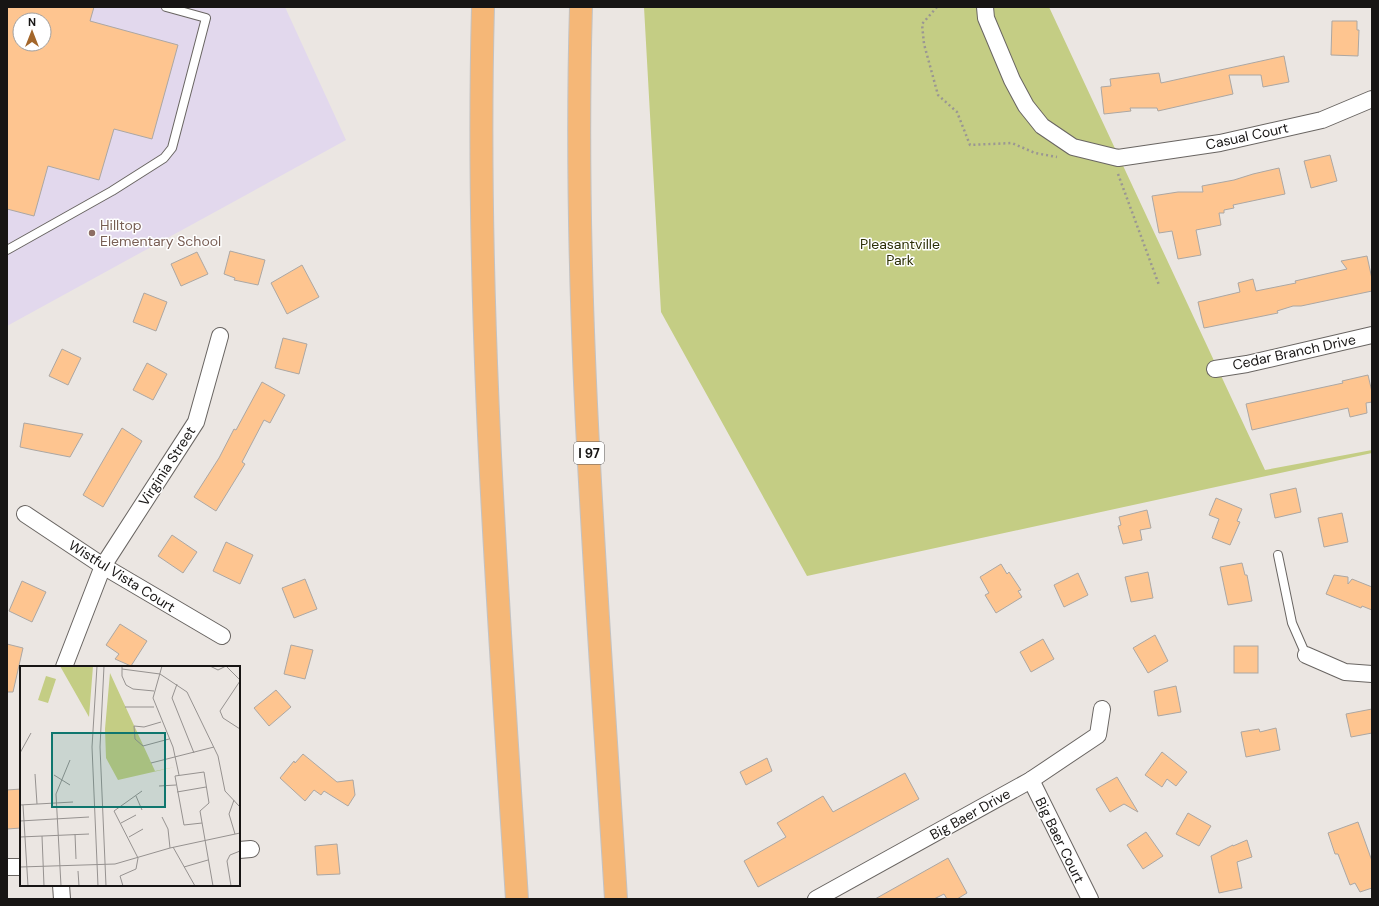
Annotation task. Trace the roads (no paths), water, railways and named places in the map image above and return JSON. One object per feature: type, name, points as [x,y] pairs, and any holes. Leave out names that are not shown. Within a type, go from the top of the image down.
[{"type":"highway","points":[[483,7],[482,179],[489,452],[517,899]]},
{"type":"highway","name":"I 97","points":[[581,7],[580,175],[582,321],[616,899]]},
{"type":"street","name":"Casual Court","points":[[985,7],[986,18],[1012,80],[1026,106],[1042,126],[1073,147],[1117,164],[1322,120],[1372,99]]},
{"type":"street","name":"Cedar Branch Drive","points":[[1215,368],[1247,364],[1372,335]]},
{"type":"street","name":"Virginia Street","points":[[64,666],[103,566],[196,422],[220,336]]},
{"type":"street","name":"Wistful Vista Court","points":[[25,514],[103,566],[222,636]]},
{"type":"street","points":[[1306,655],[1345,672],[1372,674]]},
{"type":"street","name":"Big Baer Drive","points":[[816,899],[1031,780],[1098,735],[1102,709]]},
{"type":"street","name":"Big Baer Court","points":[[1031,780],[1090,899]]},
{"type":"street","points":[[7,867],[20,867]]},
{"type":"street","points":[[61,886],[62,899]]},
{"type":"lane","points":[[7,250],[112,191],[164,158],[172,148],[206,18],[166,7]]},
{"type":"lane","points":[[1278,555],[1292,623],[1306,655]]},
{"type":"place","name":"Hilltop Elementary School","points":[[92,233]]},
{"type":"park label","name":"Pleasantville Park","points":[[900,252]]}]
